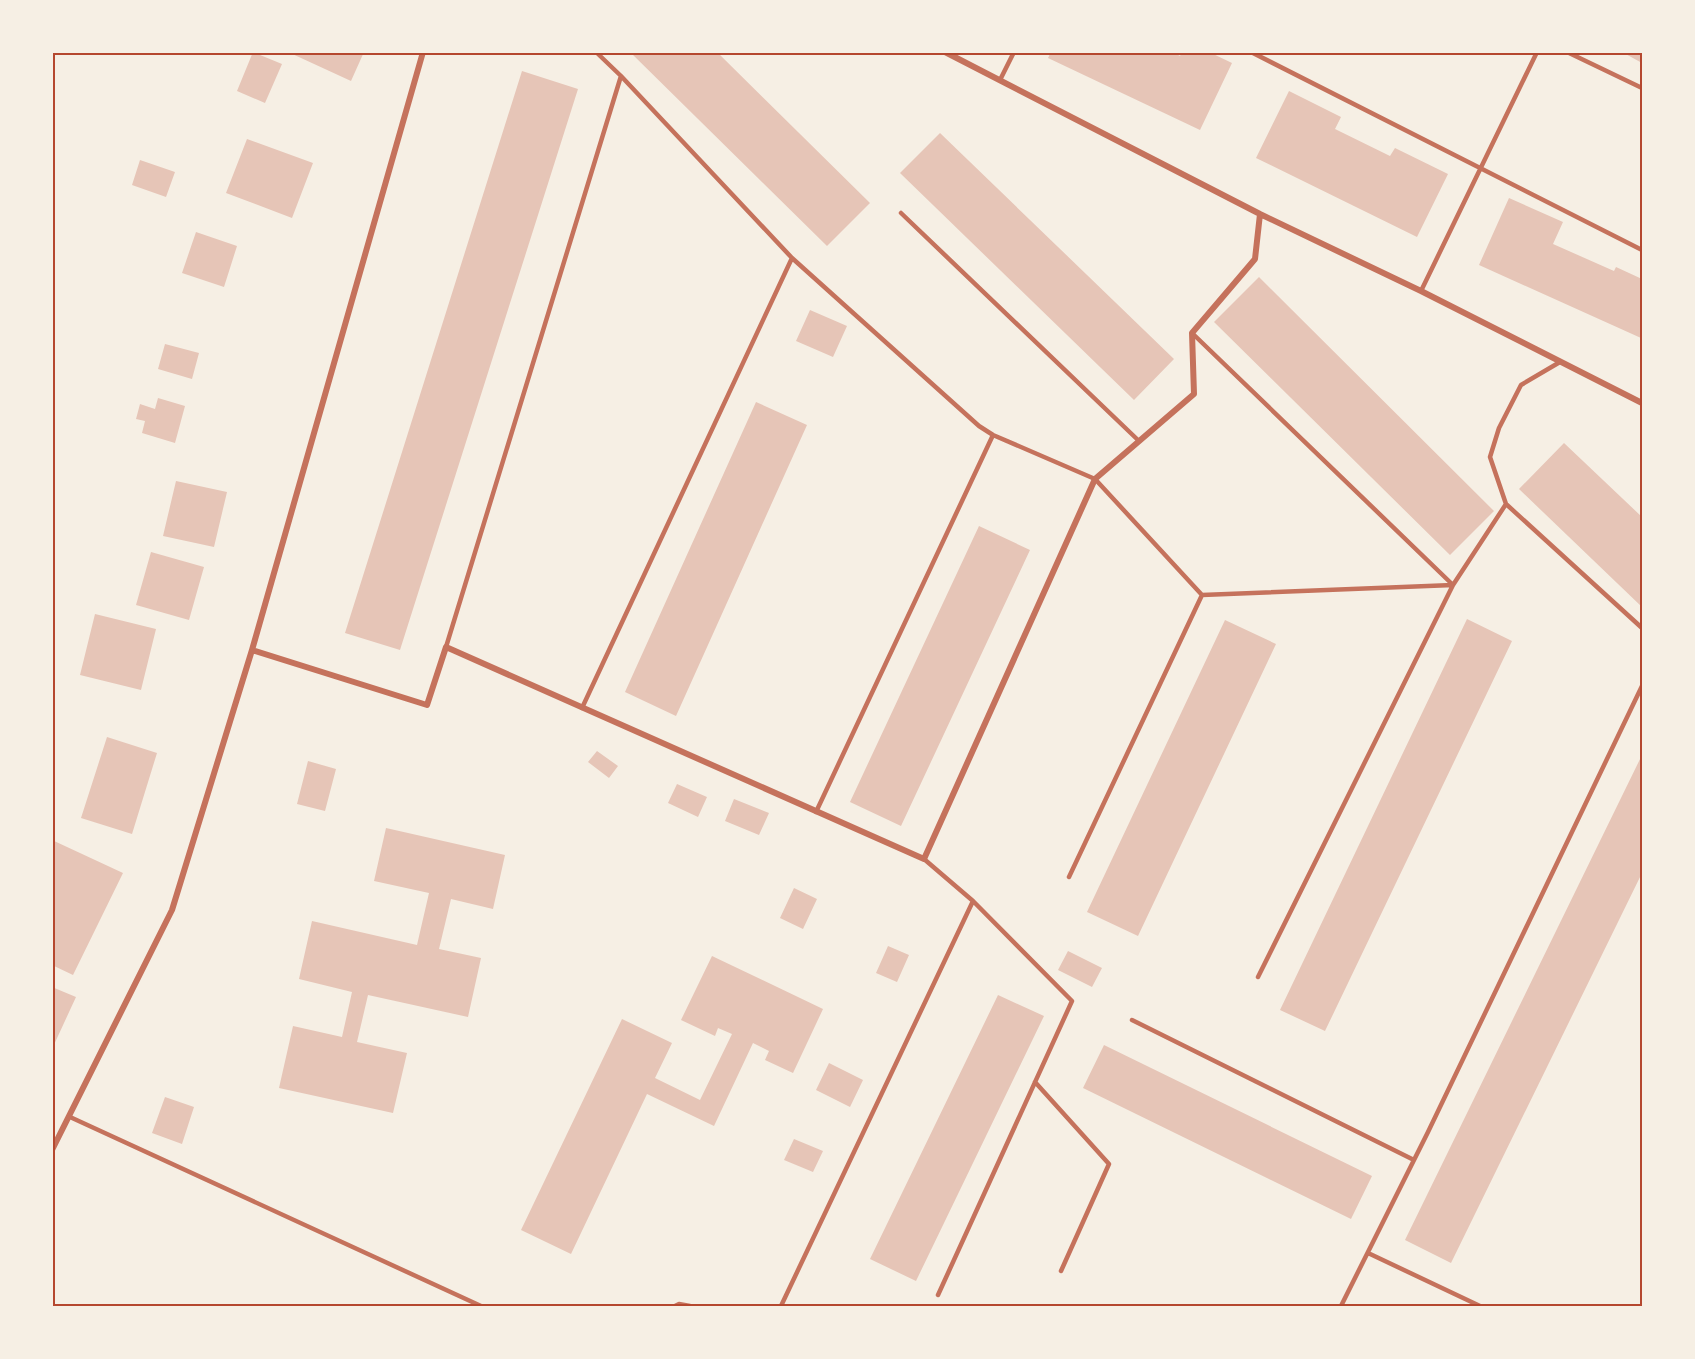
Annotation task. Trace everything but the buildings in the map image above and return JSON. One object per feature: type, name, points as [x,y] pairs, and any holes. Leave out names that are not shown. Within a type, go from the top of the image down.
[{"type":"street","points":[[52,1150],[172,910],[252,650],[423,52]]},
{"type":"street","points":[[945,52],[1260,214],[1421,291],[1642,403]]},
{"type":"street","points":[[252,650],[428,705],[446,647],[924,859],[1095,479],[1194,394],[1192,333],[1255,259],[1260,214]]},
{"type":"lane","points":[[596,52],[792,258],[979,426],[993,435],[1095,479],[1202,595],[1453,585]]},
{"type":"lane","points":[[1000,80],[1014,52]]},
{"type":"lane","points":[[1251,52],[1642,250]]},
{"type":"lane","points":[[1421,291],[1537,52]]},
{"type":"lane","points":[[1567,52],[1642,88]]},
{"type":"lane","points":[[446,647],[621,76]]},
{"type":"lane","points":[[901,213],[1139,441]]},
{"type":"lane","points":[[582,708],[792,258]]},
{"type":"lane","points":[[1192,333],[1453,585]]},
{"type":"lane","points":[[1560,362],[1521,385],[1499,428],[1490,457],[1506,504],[1642,628]]},
{"type":"lane","points":[[816,812],[993,435]]},
{"type":"lane","points":[[1258,977],[1453,585],[1506,504]]},
{"type":"lane","points":[[1069,877],[1202,595]]},
{"type":"lane","points":[[1341,1306],[1414,1160],[1642,686]]},
{"type":"lane","points":[[924,859],[973,901],[1072,1001],[938,1295]]},
{"type":"lane","points":[[781,1306],[973,901]]},
{"type":"lane","points":[[1132,1020],[1414,1160]]},
{"type":"lane","points":[[1035,1082],[1109,1164],[1061,1271]]},
{"type":"lane","points":[[70,1117],[481,1306]]},
{"type":"lane","points":[[1368,1253],[1480,1306]]},
{"type":"lane","points":[[675,1306],[679,1304],[690,1306]]}]
